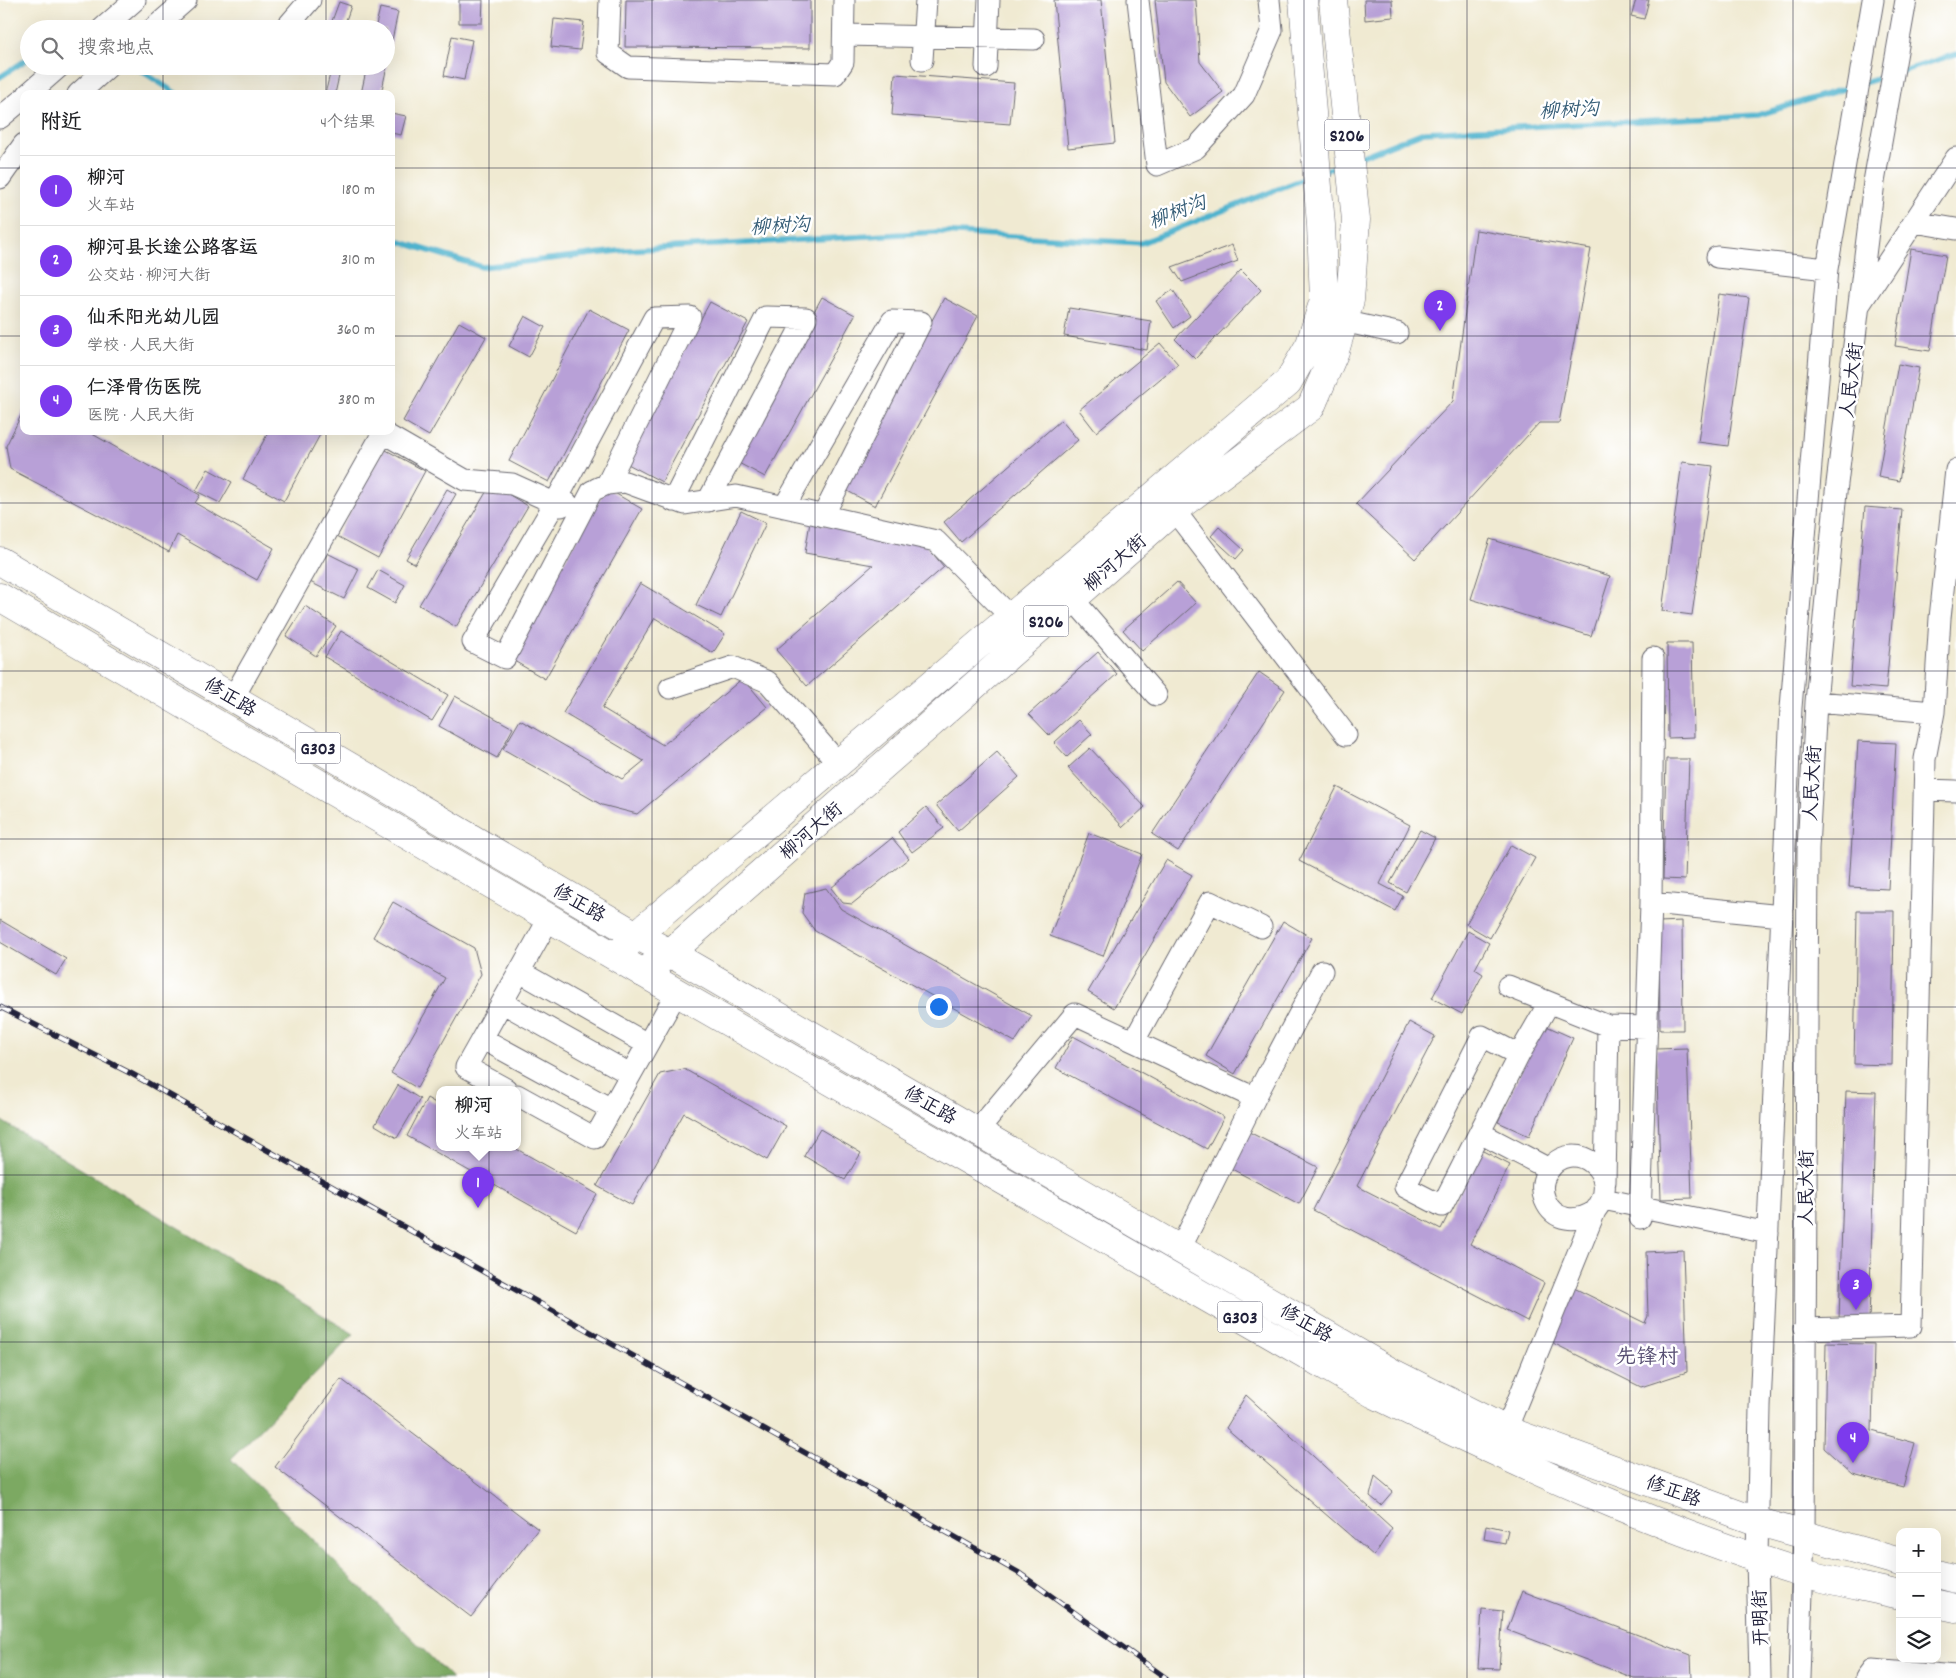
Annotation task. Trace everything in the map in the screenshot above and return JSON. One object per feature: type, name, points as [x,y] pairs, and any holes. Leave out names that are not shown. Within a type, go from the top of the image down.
[{"type":"main road","name":"S206","points":[[1303,0],[1305,28]]},
{"type":"main road","name":"柳河大街","points":[[643,973],[670,952],[1174,510],[1311,407],[1335,351],[1350,300],[1356,220],[1333,0]]},
{"type":"main road","name":"柳河大街","points":[[617,956],[636,935],[1288,382],[1310,344],[1324,300],[1321,225],[1305,28]]},
{"type":"main road","name":"修正路","points":[[0,561],[636,935],[670,952],[1394,1373],[1506,1430],[1759,1522],[1896,1561]]},
{"type":"main road","name":"修正路","points":[[0,597],[617,956],[643,973],[1374,1394],[1492,1451],[1652,1521],[1802,1572],[1896,1594]]},
{"type":"main road","points":[[1941,1575],[1956,1579]]},
{"type":"main road","points":[[1941,1605],[1956,1608]]},
{"type":"street","points":[[112,20],[135,0]]},
{"type":"street","points":[[163,20],[186,0]]},
{"type":"street","points":[[293,20],[310,0]]},
{"type":"street","points":[[610,0],[608,53],[628,67],[835,74],[843,62],[844,0]]},
{"type":"street","points":[[922,60],[926,0]]},
{"type":"street","points":[[986,67],[989,0]]},
{"type":"street","points":[[1138,0],[1157,165],[1196,148],[1244,95],[1272,30],[1269,0]]},
{"type":"street","name":"人民大街","points":[[1757,1558],[1760,1407],[1790,708],[1826,269],[1871,8]]},
{"type":"street","name":"人民大街","points":[[1802,1572],[1804,1534],[1808,849],[1816,702],[1836,492],[1874,182],[1904,9]]},
{"type":"street","points":[[1272,30],[1305,28]]},
{"type":"street","points":[[844,34],[1034,40]]},
{"type":"street","points":[[33,90],[50,75]]},
{"type":"street","points":[[82,90],[99,75]]},
{"type":"street","points":[[0,118],[20,101]]},
{"type":"street","points":[[0,178],[20,150]]},
{"type":"street","points":[[1859,306],[1956,158]]},
{"type":"street","points":[[1914,222],[1956,228]]},
{"type":"street","points":[[1717,257],[1826,269]]},
{"type":"street","points":[[673,501],[766,317],[806,318],[708,501]]},
{"type":"street","points":[[654,318],[690,318],[600,488],[505,658],[473,642],[555,503],[654,318]]},
{"type":"street","points":[[784,507],[892,321],[921,322],[823,516]]},
{"type":"street","points":[[1343,321],[1397,333]]},
{"type":"street","points":[[234,698],[379,435]]},
{"type":"street","points":[[386,435],[465,480],[512,484],[561,506],[600,488],[625,482],[685,504],[736,496],[936,541],[1011,617]]},
{"type":"street","points":[[1804,1328],[1911,1326],[1925,759],[1948,618],[1955,480]]},
{"type":"street","points":[[1174,510],[1346,735]]},
{"type":"street","points":[[1072,598],[1156,695]]},
{"type":"street","points":[[1640,1212],[1651,903],[1653,658]]},
{"type":"street","points":[[670,688],[733,667],[768,682],[839,764]]},
{"type":"street","points":[[1816,702],[1934,712]]},
{"type":"street","points":[[1925,790],[1956,791]]},
{"type":"street","points":[[1134,1041],[1210,902],[1261,927]]},
{"type":"street","points":[[1651,903],[1782,916]]},
{"type":"street","points":[[501,1086],[466,1067],[550,917]]},
{"type":"street","points":[[520,972],[647,1044]]},
{"type":"street","points":[[1180,1249],[1254,1098],[1322,972]]},
{"type":"street","points":[[1508,986],[1608,1026],[1646,1027]]},
{"type":"street","points":[[521,1097],[595,1138],[677,992]]},
{"type":"street","points":[[503,1003],[630,1074]]},
{"type":"street","points":[[1519,1055],[1482,1036],[1405,1187],[1442,1206],[1519,1055],[1549,1003]]},
{"type":"street","points":[[977,1131],[1075,1014],[1254,1098]]},
{"type":"street","points":[[1506,1430],[1601,1197],[1608,1026]]},
{"type":"street","points":[[483,1039],[611,1109]]},
{"type":"street","points":[[1480,1133],[1549,1169]]},
{"type":"street","points":[[1571,1156],[1583,1157],[1601,1171],[1601,1197],[1587,1217],[1576,1220],[1566,1219],[1548,1207],[1542,1187],[1544,1176],[1560,1159],[1571,1156]]},
{"type":"street","points":[[1601,1197],[1640,1212],[1768,1233]]},
{"type":"street","name":"开明街","points":[[1757,1558],[1760,1678]]},
{"type":"street","points":[[1799,1678],[1802,1572]]},
{"type":"street","points":[[1866,1678],[1872,1670],[1956,1677]]},
{"type":"green space","points":[[0,1120],[354,1334],[231,1459],[452,1678],[0,1678]]},
{"type":"building","points":[[459,0],[483,0],[482,23],[459,23]]},
{"type":"building","points":[[626,0],[810,0],[810,48],[625,47]]},
{"type":"building","points":[[1054,0],[1101,0],[1115,143],[1068,148]]},
{"type":"building","points":[[1155,0],[1196,0],[1200,62],[1223,92],[1190,117],[1164,82]]},
{"type":"building","points":[[1364,0],[1392,0],[1393,17],[1365,20]]},
{"type":"building","points":[[1636,0],[1649,0],[1644,19],[1631,16]]},
{"type":"building","points":[[339,2],[351,6],[346,20],[332,20]]},
{"type":"building","points":[[380,8],[398,12],[395,26],[395,20],[377,20]]},
{"type":"building","points":[[554,19],[584,22],[580,50],[551,47]]},
{"type":"building","points":[[452,36],[472,40],[464,80],[444,76]]},
{"type":"building","points":[[895,74],[1014,83],[1010,124],[892,115]]},
{"type":"building","points":[[330,75],[339,76],[336,90],[326,90]]},
{"type":"building","points":[[365,75],[385,75],[382,90],[362,90]]},
{"type":"building","points":[[395,114],[406,116],[401,135],[395,134]]},
{"type":"building","points":[[1476,230],[1591,249],[1559,423],[1539,423],[1415,559],[1356,504],[1453,401]]},
{"type":"building","points":[[1232,245],[1238,261],[1182,282],[1172,267]]},
{"type":"building","points":[[1911,249],[1946,255],[1930,351],[1895,346]]},
{"type":"building","points":[[1241,270],[1261,290],[1195,359],[1175,339]]},
{"type":"building","points":[[1173,290],[1190,316],[1174,328],[1156,301]]},
{"type":"building","points":[[1719,294],[1749,298],[1728,446],[1698,442]]},
{"type":"building","points":[[822,297],[855,315],[765,477],[733,460]]},
{"type":"building","points":[[944,298],[978,316],[875,506],[842,488]]},
{"type":"building","points":[[710,302],[748,322],[662,482],[624,462]]},
{"type":"building","points":[[1069,308],[1151,321],[1147,350],[1064,336]]},
{"type":"building","points":[[589,309],[629,330],[549,482],[509,461]]},
{"type":"building","points":[[525,316],[545,327],[529,357],[509,346]]},
{"type":"building","points":[[459,322],[486,337],[429,436],[403,421]]},
{"type":"building","points":[[1160,343],[1178,364],[1096,432],[1079,410]]},
{"type":"building","points":[[1898,364],[1919,368],[1899,481],[1878,477]]},
{"type":"building","points":[[20,417],[20,435],[94,435],[200,495],[195,503],[274,548],[257,580],[177,535],[169,552],[10,469],[6,446]]},
{"type":"building","points":[[1061,420],[1078,440],[961,542],[944,522]]},
{"type":"building","points":[[267,435],[320,435],[284,501],[243,479]]},
{"type":"building","points":[[384,449],[425,471],[378,558],[337,536]]},
{"type":"building","points":[[1682,462],[1713,466],[1692,615],[1662,611]]},
{"type":"building","points":[[208,469],[232,482],[220,503],[196,491]]},
{"type":"building","points":[[491,484],[528,506],[456,627],[419,605]]},
{"type":"building","points":[[606,488],[642,509],[545,679],[509,658]]},
{"type":"building","points":[[447,489],[456,494],[415,564],[406,559]]},
{"type":"building","points":[[1865,507],[1902,510],[1886,689],[1850,686]]},
{"type":"building","points":[[741,511],[766,523],[721,617],[696,605]]},
{"type":"building","points":[[810,522],[924,543],[944,567],[807,686],[776,650],[873,565],[805,553]]},
{"type":"building","points":[[1219,527],[1244,550],[1236,559],[1211,536]]},
{"type":"building","points":[[1490,539],[1610,576],[1591,636],[1471,599]]},
{"type":"building","points":[[325,552],[359,569],[344,599],[310,582]]},
{"type":"building","points":[[378,570],[405,585],[395,603],[368,588]]},
{"type":"building","points":[[1177,582],[1196,603],[1142,651],[1123,630]]},
{"type":"building","points":[[640,583],[725,634],[713,653],[655,618],[602,708],[663,745],[743,678],[767,707],[637,814],[602,805],[503,749],[520,720],[622,779],[644,761],[563,713]]},
{"type":"building","points":[[305,606],[336,626],[316,656],[286,636]]},
{"type":"building","points":[[341,631],[448,695],[432,721],[325,657]]},
{"type":"building","points":[[1667,643],[1692,643],[1694,737],[1668,738]]},
{"type":"building","points":[[1098,652],[1117,674],[1049,735],[1029,714]]},
{"type":"building","points":[[1259,672],[1285,690],[1178,851],[1152,834]]},
{"type":"building","points":[[455,696],[513,728],[497,758],[439,726]]},
{"type":"building","points":[[1079,720],[1092,734],[1067,757],[1054,743]]},
{"type":"building","points":[[1858,741],[1896,743],[1888,889],[1849,887]]},
{"type":"building","points":[[1090,748],[1145,807],[1123,827],[1068,768]]},
{"type":"building","points":[[997,752],[1019,777],[958,831],[936,805]]},
{"type":"building","points":[[1666,759],[1689,759],[1685,880],[1663,879]]},
{"type":"building","points":[[1337,787],[1410,825],[1380,884],[1403,896],[1395,911],[1299,861]]},
{"type":"building","points":[[926,807],[944,828],[912,852],[898,832]]},
{"type":"building","points":[[1420,830],[1435,838],[1406,892],[1390,883]]},
{"type":"building","points":[[1089,833],[1142,854],[1103,956],[1050,936]]},
{"type":"building","points":[[892,838],[909,858],[852,904],[843,903],[831,888]]},
{"type":"building","points":[[1511,845],[1535,858],[1490,938],[1466,924]]},
{"type":"building","points":[[1166,860],[1192,875],[1114,1008],[1088,992]]},
{"type":"building","points":[[826,888],[841,909],[1032,1016],[1015,1042],[815,931],[802,913],[805,893]]},
{"type":"building","points":[[393,902],[474,948],[481,974],[417,1088],[391,1073],[445,978],[373,937]]},
{"type":"building","points":[[1857,911],[1894,911],[1892,1065],[1854,1064]]},
{"type":"building","points":[[0,920],[66,959],[56,975],[0,942]]},
{"type":"building","points":[[1283,921],[1312,938],[1235,1074],[1206,1056]]},
{"type":"building","points":[[1682,921],[1683,1030],[1660,1030],[1659,922]]},
{"type":"building","points":[[1468,931],[1489,943],[1475,969],[1483,974],[1462,1014],[1432,998]]},
{"type":"building","points":[[1409,1022],[1435,1036],[1357,1186],[1441,1229],[1481,1150],[1510,1165],[1470,1244],[1544,1283],[1527,1321],[1313,1210]]},
{"type":"building","points":[[1542,1024],[1573,1038],[1529,1136],[1498,1122]]},
{"type":"building","points":[[1073,1036],[1224,1117],[1207,1149],[1056,1068]]},
{"type":"building","points":[[1687,1048],[1692,1198],[1661,1199],[1656,1049]]},
{"type":"building","points":[[684,1069],[786,1126],[767,1160],[684,1113],[632,1205],[597,1186],[660,1074]]},
{"type":"building","points":[[398,1085],[420,1099],[397,1138],[375,1125]]},
{"type":"building","points":[[1846,1091],[1876,1092],[1869,1322],[1839,1321]]},
{"type":"building","points":[[427,1098],[436,1103],[436,1151],[520,1151],[597,1194],[576,1231],[407,1136]]},
{"type":"building","points":[[820,1129],[861,1153],[845,1180],[804,1156]]},
{"type":"building","points":[[1245,1130],[1318,1167],[1299,1204],[1226,1166]]},
{"type":"building","points":[[1683,1250],[1687,1372],[1641,1387],[1547,1340],[1574,1288],[1645,1323],[1648,1316],[1646,1252]]},
{"type":"building","points":[[1826,1343],[1874,1344],[1872,1431],[1915,1443],[1903,1487],[1853,1474],[1824,1448]]},
{"type":"building","points":[[341,1379],[538,1529],[471,1617],[275,1467]]},
{"type":"building","points":[[1246,1395],[1392,1528],[1374,1556],[1226,1428]]},
{"type":"building","points":[[1375,1476],[1393,1491],[1381,1505],[1370,1496]]},
{"type":"building","points":[[1486,1525],[1508,1530],[1505,1543],[1484,1539]]},
{"type":"building","points":[[1522,1591],[1691,1655],[1692,1678],[1634,1678],[1507,1630]]},
{"type":"building","points":[[1482,1609],[1503,1611],[1499,1669],[1478,1668]]},
{"type":"waterway","name":"柳树沟","points":[[1897,73],[1956,54]]},
{"type":"waterway","name":"柳树沟","points":[[0,77],[20,64]]},
{"type":"waterway","name":"柳树沟","points":[[148,75],[171,90]]},
{"type":"waterway","name":"柳树沟","points":[[1864,83],[1889,75]]},
{"type":"waterway","name":"柳树沟","points":[[1357,158],[1424,132],[1758,115],[1853,86]]},
{"type":"waterway","name":"柳树沟","points":[[1324,171],[1343,163]]},
{"type":"waterway","name":"柳树沟","points":[[395,240],[482,267],[627,250],[938,232],[1141,243],[1311,176]]},
{"type":"railway","points":[[0,1007],[132,1074],[1019,1573],[1166,1678]]},
{"type":"place","name":"柳河县长途公路客运","points":[[1440,331]]},
{"type":"place","name":"柳河","points":[[478,1208]]},
{"type":"place","name":"仙禾阳光幼儿园","points":[[1856,1310]]},
{"type":"place","name":"仁泽骨伤医院","points":[[1853,1463]]},
{"type":"district","name":"先锋村","points":[[1647,1356]]}]
